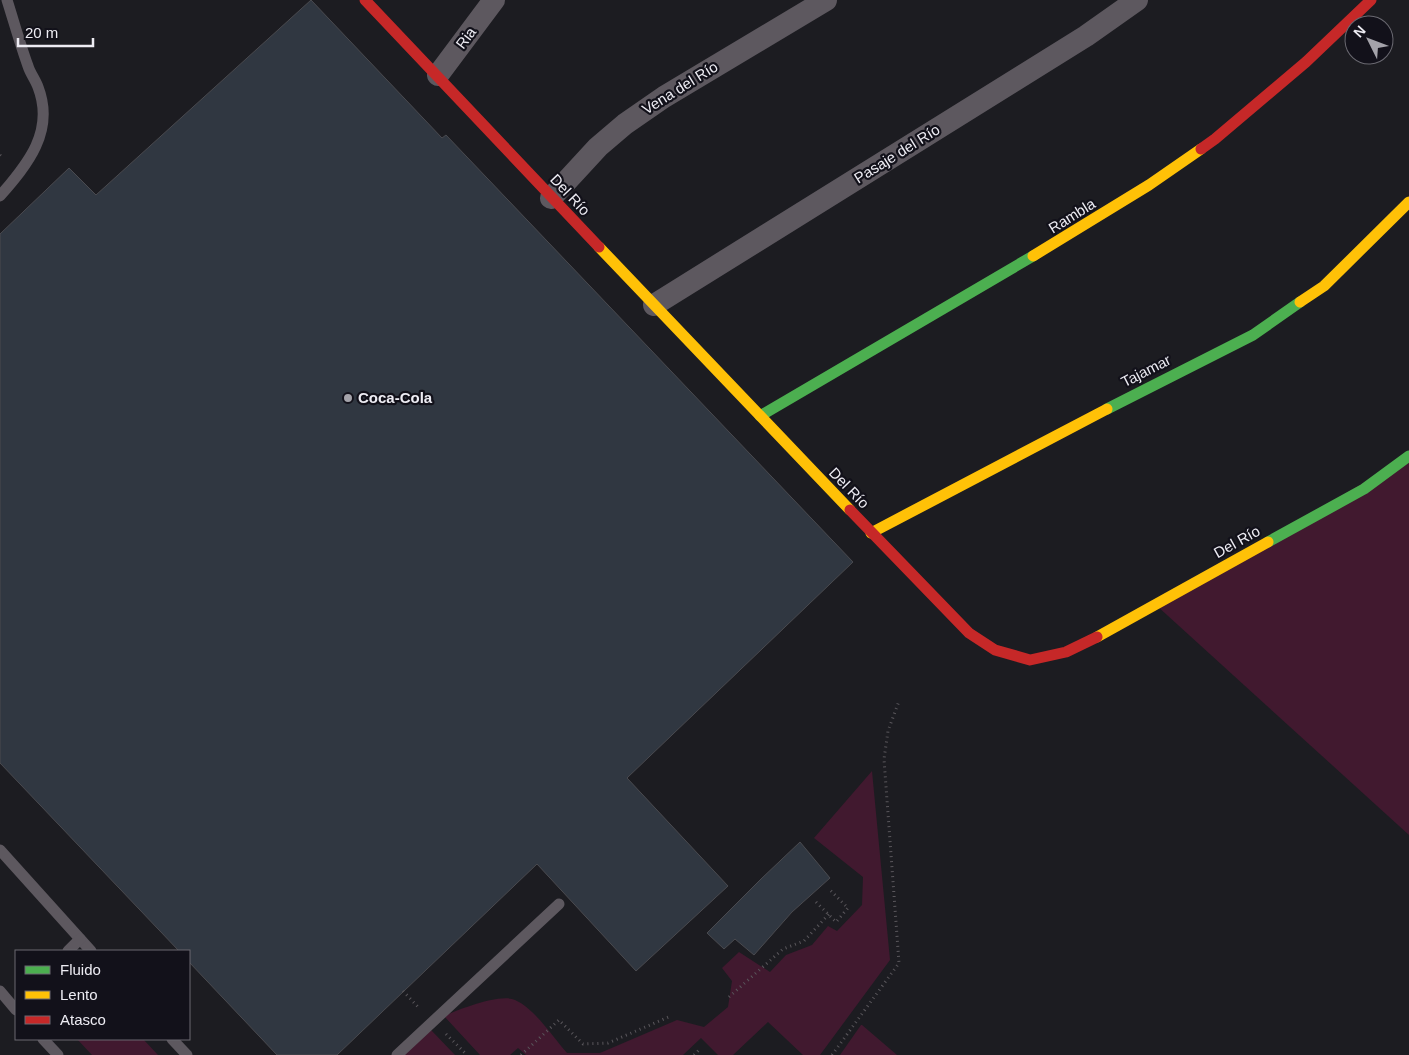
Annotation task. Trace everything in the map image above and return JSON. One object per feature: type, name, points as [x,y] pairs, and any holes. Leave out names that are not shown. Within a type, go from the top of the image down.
[{"type":"street","name":"Del Río","points":[[365,0],[871,533],[969,633],[995,650],[1030,660],[1066,652],[1108,631],[1364,490],[1409,456]]},
{"type":"street","name":"Ria","points":[[438,76],[494,0]]},
{"type":"street","name":"Vena del Río","points":[[551,198],[598,147],[625,124],[664,97],[826,0]]},
{"type":"street","name":"Pasaje del Río","points":[[654,305],[1086,36],[1137,0]]},
{"type":"street","name":"Rambla","points":[[760,416],[1055,244],[1149,185],[1215,139],[1306,62],[1371,0]]},
{"type":"street","name":"Tajamar","points":[[871,533],[1157,382],[1253,335],[1324,286],[1409,202]]},
{"type":"lane","points":[[0,196],[34,153],[42,130],[43,107],[38,87],[28,68],[7,0]]},
{"type":"lane","points":[[0,850],[90,950]]},
{"type":"lane","points":[[397,1055],[559,904]]},
{"type":"lane","points":[[69,950],[80,939]]},
{"type":"lane","points":[[0,991],[15,1006]]},
{"type":"lane","points":[[44,1040],[58,1055]]},
{"type":"lane","points":[[173,1040],[187,1055]]},
{"type":"path","points":[[832,1055],[899,963],[884,758],[888,731],[899,701]]},
{"type":"path","points":[[816,902],[836,922],[848,908],[829,889]]},
{"type":"path","points":[[729,997],[783,949],[804,941],[829,914]]},
{"type":"path","points":[[521,1055],[559,1020],[583,1044],[608,1044],[671,1016]]},
{"type":"path","points":[[694,1055],[701,1048]]},
{"type":"shaded area","points":[[1409,456],[1409,835],[1156,605]]},
{"type":"shaded area","points":[[872,771],[890,960],[820,1055],[803,1055],[768,1022],[733,1055],[718,1055],[701,1038],[683,1055],[526,1055],[518,1048],[510,1055],[480,1055],[444,1016],[490,1000],[508,998],[515,1000],[536,1016],[567,1053],[600,1053],[677,1020],[704,1027],[728,1007],[732,981],[722,968],[739,952],[770,972],[786,955],[812,945],[828,926],[837,931],[862,905],[863,877],[814,838]]},
{"type":"shaded area","points":[[862,1025],[897,1055],[840,1055]]},
{"type":"shaded area","points":[[431,1030],[455,1055],[404,1055]]},
{"type":"shaded area","points":[[78,1040],[144,1040],[158,1055],[92,1055]]},
{"type":"building","name":"Coca-Cola","points":[[311,0],[442,138],[446,135],[853,562],[627,778],[728,886],[636,971],[537,864],[337,1055],[277,1055],[190,963],[190,950],[178,950],[0,763],[0,234],[69,168],[96,195]]},
{"type":"building","points":[[800,842],[830,878],[792,912],[754,955],[735,939],[724,949],[707,933]]},
{"type":"traffic: fast","points":[[760,416],[1033,256]]},
{"type":"traffic: fast","points":[[1107,409],[1253,335],[1300,302]]},
{"type":"traffic: fast","points":[[1268,542],[1364,489],[1409,456]]},
{"type":"traffic: slow","points":[[1033,256],[1149,185],[1201,149]]},
{"type":"traffic: slow","points":[[1300,302],[1324,286],[1409,202]]},
{"type":"traffic: slow","points":[[599,247],[850,510]]},
{"type":"traffic: slow","points":[[871,533],[1107,409]]},
{"type":"traffic: slow","points":[[1097,637],[1268,542]]},
{"type":"traffic: jam","points":[[365,0],[599,247]]},
{"type":"traffic: jam","points":[[1201,149],[1306,62],[1371,0]]},
{"type":"traffic: jam","points":[[850,510],[969,633],[995,650],[1030,660],[1066,652],[1097,637]]},
{"type":"place","name":"Coca-Cola","points":[[348,398]]}]
